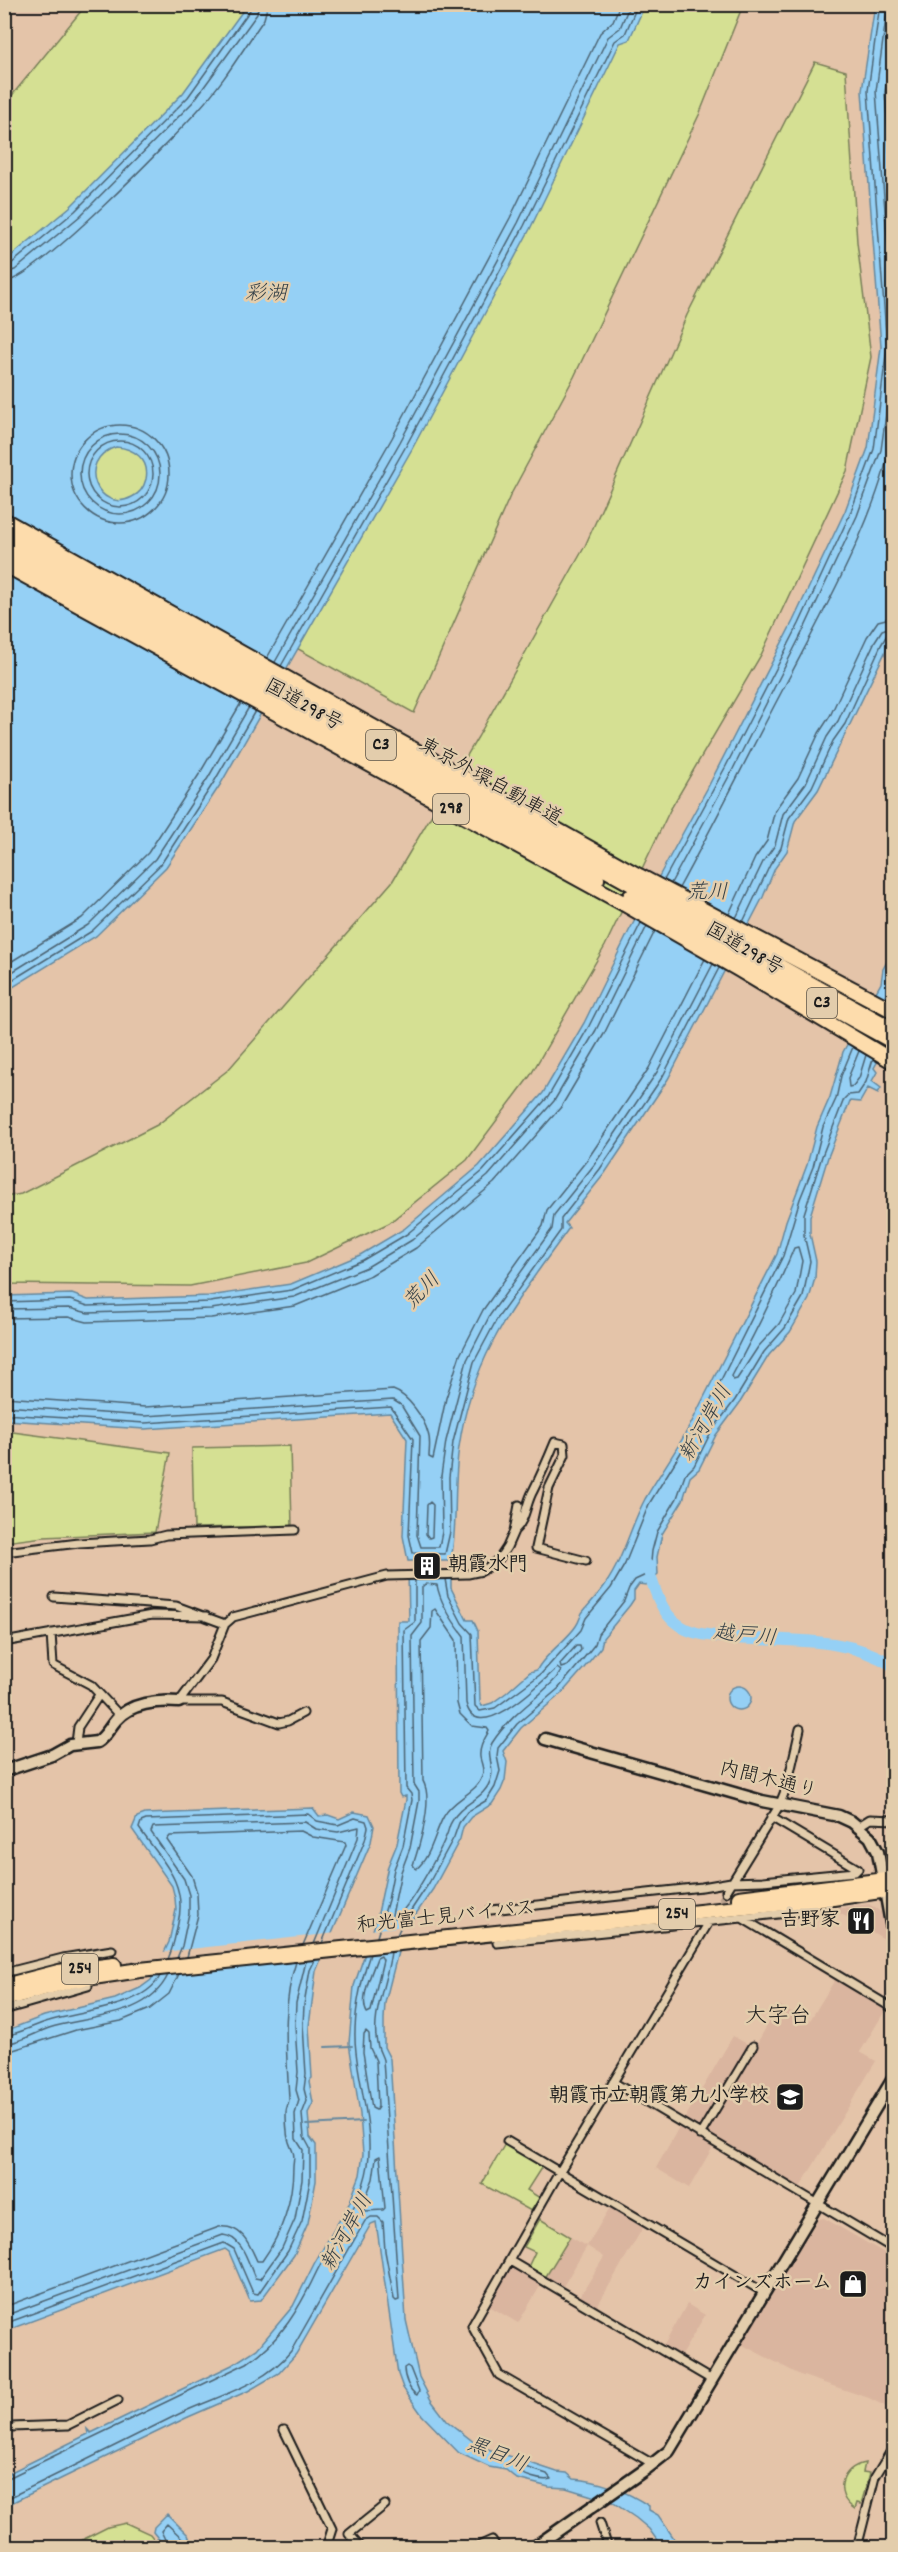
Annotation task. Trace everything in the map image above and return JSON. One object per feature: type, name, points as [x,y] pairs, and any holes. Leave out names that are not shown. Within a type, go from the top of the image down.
[{"type":"highway","name":"国道298号","points":[[4,520],[639,876],[894,1011]]},
{"type":"highway","name":"東京外環自動車道","points":[[4,535],[808,988],[894,1041]]},
{"type":"highway","name":"東京外環自動車道","points":[[4,548],[808,988],[894,1030]]},
{"type":"highway","name":"国道298号","points":[[4,564],[623,903],[894,1062]]},
{"type":"highway","points":[[808,988],[894,1021]]},
{"type":"highway","points":[[808,988],[894,1050]]},
{"type":"highway","name":"和光富士見バイパス","points":[[4,1986],[58,1972],[804,1901],[889,1885]]},
{"type":"highway","name":"和光富士見バイパス","points":[[462,1932],[826,1889],[889,1885]]},
{"type":"highway","name":"和光富士見バイパス","points":[[4,1999],[73,1980],[154,1964]]},
{"type":"street","points":[[514,1531],[520,1525],[532,1491],[540,1480],[555,1442],[561,1443],[566,1449],[565,1455],[549,1488],[536,1548],[586,1561]]},
{"type":"street","points":[[179,1702],[212,1659],[225,1624],[238,1614],[387,1576],[482,1571],[493,1565],[503,1554],[514,1531],[519,1505]]},
{"type":"street","points":[[4,1552],[80,1543],[150,1539],[166,1535],[295,1530]]},
{"type":"street","points":[[54,1597],[176,1606],[225,1624]]},
{"type":"street","points":[[4,1642],[152,1615],[206,1616]]},
{"type":"street","points":[[51,1633],[53,1665],[91,1685],[120,1716]]},
{"type":"street","points":[[76,1743],[78,1727],[99,1695]]},
{"type":"street","points":[[4,1771],[52,1755],[76,1743],[99,1740],[120,1716],[130,1709],[151,1702],[222,1702],[279,1723],[303,1713]]},
{"type":"street","points":[[726,1892],[779,1806],[787,1786],[801,1729]]},
{"type":"street","name":"内間木通り","points":[[548,1740],[779,1806],[839,1816],[859,1826]]},
{"type":"street","points":[[491,1910],[731,1882],[855,1872],[858,1869],[771,1817]]},
{"type":"street","points":[[894,1820],[870,1819],[859,1826],[870,1837],[878,1852],[889,1885],[894,1940]]},
{"type":"street","points":[[497,1943],[806,1911],[804,1901]]},
{"type":"street","points":[[742,1918],[894,2009]]},
{"type":"street","points":[[653,2464],[499,2375],[472,2326],[560,2171],[709,1922]]},
{"type":"street","points":[[4,1973],[112,1950]]},
{"type":"street","points":[[4,2010],[88,1986]]},
{"type":"street","points":[[700,2135],[753,2046]]},
{"type":"street","points":[[533,2547],[669,2451],[894,2077]]},
{"type":"street","points":[[613,2082],[894,2249]]},
{"type":"street","points":[[507,2141],[765,2293]]},
{"type":"street","points":[[510,2261],[712,2380]]},
{"type":"street","points":[[4,2429],[68,2425],[118,2400]]},
{"type":"street","points":[[284,2430],[332,2529],[326,2547]]},
{"type":"street","points":[[857,2547],[875,2477],[894,2446]]},
{"type":"street","points":[[362,2547],[349,2534],[386,2505]]},
{"type":"street","points":[[600,2523],[608,2547]]},
{"type":"street","points":[[474,2547],[492,2540],[497,2547]]},
{"type":"shaded area","points":[[869,1904],[881,1912],[886,1940],[833,1909]]},
{"type":"shaded area","name":"朝霞市立朝霞第九小学校","points":[[836,1978],[886,2009],[860,2052],[876,2061],[799,2189],[705,2134],[779,2005],[809,2022]]},
{"type":"shaded area","points":[[733,2036],[747,2044],[748,2048],[701,2130],[684,2120]]},
{"type":"shaded area","points":[[679,2127],[714,2145],[689,2188],[656,2168]]},
{"type":"shaded area","points":[[612,2204],[645,2224],[596,2308],[579,2298],[604,2257],[587,2246]]},
{"type":"shaded area","points":[[824,2218],[893,2258],[893,2410],[869,2398],[800,2375],[741,2344],[818,2219]]},
{"type":"shaded area","points":[[570,2237],[587,2246],[562,2288],[545,2278]]},
{"type":"shaded area","points":[[515,2267],[542,2283],[518,2323],[486,2304],[508,2268]]},
{"type":"shaded area","points":[[687,2304],[705,2315],[680,2357],[663,2347]]},
{"type":"green space","name":"彩湖","points":[[86,5],[743,5],[699,115],[574,377],[510,496],[414,713],[5,487],[4,105]]},
{"type":"green space","points":[[815,62],[846,71],[857,242],[871,357],[847,471],[761,655],[670,810],[605,946],[530,1076],[467,1160],[389,1223],[306,1263],[190,1286],[5,1284],[5,1197],[21,1194],[157,1125],[228,1070],[392,882],[478,737],[585,546],[687,315]]},
{"type":"green space","points":[[5,1431],[170,1453],[155,1532],[44,1537],[5,1542]]},
{"type":"green space","points":[[290,1446],[292,1526],[194,1528],[192,1448]]},
{"type":"green space","points":[[506,2142],[543,2165],[527,2190],[540,2198],[531,2211],[482,2184]]},
{"type":"green space","points":[[540,2219],[570,2237],[545,2278],[528,2267],[535,2252],[524,2247]]},
{"type":"green space","points":[[865,2463],[863,2472],[870,2473],[861,2504],[857,2503],[855,2509],[843,2496],[842,2482],[850,2470]]},
{"type":"green space","points":[[126,2523],[150,2534],[160,2547],[68,2547],[108,2527]]},
{"type":"water","name":"彩湖","points":[[247,5],[645,5],[629,40],[620,43],[530,229],[412,449],[220,785],[166,867],[96,936],[5,992],[5,261],[71,206],[183,93]],"holes":[[[116,447],[139,456],[147,472],[145,482],[139,492],[120,501],[110,499],[101,493],[94,473],[96,463],[103,454]]]},
{"type":"water","name":"荒川","points":[[875,5],[893,5],[893,636],[818,790],[795,821],[787,851],[775,868],[763,897],[668,1079],[605,1173],[565,1223],[569,1228],[515,1305],[486,1356],[465,1414],[459,1447],[451,1561],[408,1561],[403,1536],[407,1439],[390,1413],[145,1429],[5,1420],[4,1296],[72,1294],[88,1300],[209,1296],[291,1284],[360,1255],[404,1229],[479,1166],[543,1093],[584,1023],[629,931],[707,789],[793,621],[845,511],[868,448],[881,347],[862,91]]},
{"type":"water","name":"黒目川","points":[[893,951],[893,1034],[874,1068],[877,1072],[872,1081],[881,1088],[878,1093],[868,1088],[860,1102],[850,1101],[828,1157],[810,1216],[810,1234],[816,1261],[815,1278],[809,1299],[790,1332],[769,1355],[739,1404],[716,1435],[699,1469],[690,1477],[683,1500],[662,1534],[657,1557],[658,1574],[646,1585],[639,1584],[634,1591],[634,1599],[603,1638],[601,1647],[584,1668],[562,1693],[521,1728],[503,1751],[507,1762],[505,1780],[501,1790],[492,1804],[471,1817],[463,1827],[460,1839],[433,1889],[407,1927],[399,1948],[385,2003],[384,2047],[390,2059],[406,2320],[419,2377],[431,2400],[447,2421],[479,2446],[557,2472],[567,2473],[574,2479],[594,2482],[622,2491],[649,2506],[649,2510],[658,2515],[680,2547],[662,2547],[649,2529],[612,2502],[566,2488],[549,2487],[517,2479],[506,2470],[489,2467],[459,2453],[422,2415],[403,2388],[398,2374],[376,2222],[371,2224],[296,2354],[279,2373],[248,2391],[186,2418],[5,2506],[5,2475],[88,2434],[87,2429],[91,2433],[232,2365],[257,2349],[293,2306],[315,2262],[349,2204],[360,2175],[363,2154],[360,2114],[349,2043],[354,1986],[377,1918],[406,1800],[406,1796],[401,1797],[399,1793],[398,1621],[409,1621],[408,1571],[451,1570],[451,1588],[467,1620],[473,1620],[478,1631],[482,1706],[492,1703],[530,1672],[537,1670],[544,1659],[572,1631],[582,1613],[612,1575],[645,1499],[688,1430],[777,1254],[843,1052],[881,983],[883,969]]},
{"type":"water","points":[[739,1686],[747,1690],[751,1698],[747,1706],[739,1710],[731,1706],[727,1698],[731,1690]]},
{"type":"water","points":[[313,1808],[319,1816],[328,1815],[339,1819],[354,1812],[369,1815],[374,1826],[371,1842],[316,1971],[309,2026],[312,2078],[309,2081],[313,2103],[308,2113],[310,2137],[316,2145],[316,2181],[308,2223],[294,2255],[261,2300],[250,2301],[229,2252],[225,2249],[5,2331],[5,2031],[44,2016],[115,1999],[140,1988],[151,1980],[169,1942],[176,1910],[175,1898],[172,1886],[132,1829],[137,1817],[145,1814]]},
{"type":"water","points":[[167,2514],[188,2535],[193,2547],[165,2547],[153,2532],[154,2527]]},
{"type":"pier","points":[[412,1925],[401,1950],[361,1954],[370,1930]]},
{"type":"pier","points":[[336,1933],[325,1958],[150,1977],[162,1952]]},
{"type":"waterway","name":"新河岸川","points":[[432,1554],[434,1579]]},
{"type":"waterway","name":"越戸川","points":[[647,1565],[662,1606],[672,1620],[689,1630],[723,1637],[833,1644],[854,1648],[894,1666]]},
{"type":"waterway","points":[[325,2047],[352,2046]]},
{"type":"waterway","points":[[306,2125],[363,2122]]},
{"type":"tunnel","points":[[716,1909],[726,1892]]},
{"type":"place","name":"朝霞水門","points":[[427,1566]]},
{"type":"place","name":"吉野家","points":[[861,1921]]},
{"type":"place","name":"朝霞市立朝霞第九小学校","points":[[790,2097]]},
{"type":"place","name":"カインズホーム","points":[[853,2284]]},
{"type":"district","name":"大字台","points":[[778,2017]]}]
